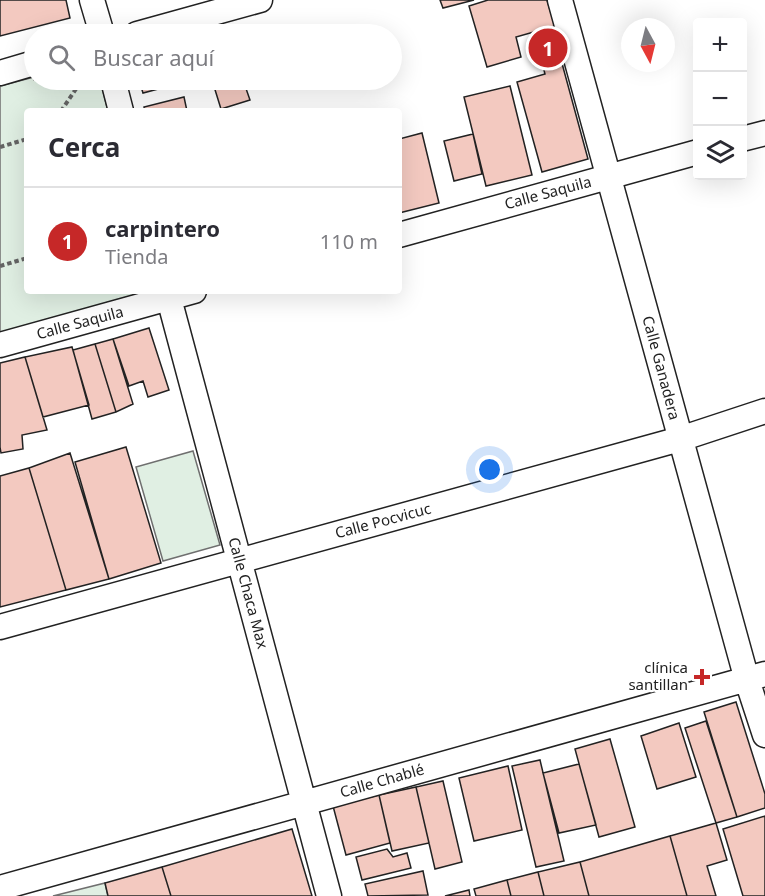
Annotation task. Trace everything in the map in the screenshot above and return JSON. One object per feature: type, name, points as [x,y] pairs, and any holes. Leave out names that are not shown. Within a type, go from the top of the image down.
[{"type":"street","points":[[92,0],[99,24]]},
{"type":"street","points":[[173,24],[260,0]]},
{"type":"street","name":"Calle Ganadera","points":[[560,0],[680,439],[756,677],[765,735]]},
{"type":"street","points":[[0,73],[24,66]]},
{"type":"street","points":[[116,90],[120,108]]},
{"type":"street","points":[[747,138],[765,133]]},
{"type":"street","name":"Calle Saquila","points":[[402,234],[693,153]]},
{"type":"street","name":"Calle Saquila","points":[[0,345],[168,294]]},
{"type":"street","name":"Calle Chaca Max","points":[[168,294],[329,896]]},
{"type":"street","name":"Calle Pocvicuc","points":[[0,627],[680,439],[765,411]]},
{"type":"street","name":"Calle Chablé","points":[[0,888],[756,677]]},
{"type":"path","points":[[63,108],[75,90]]},
{"type":"path","points":[[0,147],[24,140]]},
{"type":"path","points":[[0,266],[24,259]]},
{"type":"green space","points":[[24,80],[24,90],[103,90],[107,108],[24,108],[24,294],[144,294],[0,334],[0,86]]},
{"type":"green space","points":[[193,451],[220,545],[163,561],[136,467]]},
{"type":"green space","points":[[105,883],[108,896],[53,896]]},
{"type":"building","points":[[0,0],[66,0],[70,18],[47,24],[24,24],[24,30],[0,36]]},
{"type":"building","points":[[440,0],[474,0],[443,8]]},
{"type":"building","points":[[488,0],[547,0],[555,26],[516,37],[521,57],[487,67],[469,6]]},
{"type":"building","points":[[554,34],[588,159],[542,172],[517,82],[545,74],[536,39]]},
{"type":"building","points":[[510,86],[532,175],[486,186],[464,97]]},
{"type":"building","points":[[215,90],[246,90],[250,100],[221,108]]},
{"type":"building","points":[[184,97],[186,108],[144,108]]},
{"type":"building","points":[[422,133],[439,203],[402,212],[402,138]]},
{"type":"building","points":[[473,134],[482,174],[454,181],[444,141]]},
{"type":"building","points":[[149,328],[169,390],[148,397],[143,381],[129,386],[113,339]]},
{"type":"building","points":[[113,339],[133,404],[116,412],[95,344]]},
{"type":"building","points":[[95,344],[116,412],[92,419],[73,350]]},
{"type":"building","points":[[72,347],[89,405],[43,417],[25,357]]},
{"type":"building","points":[[25,357],[47,430],[22,435],[23,449],[1,453],[0,363]]},
{"type":"building","points":[[126,447],[161,563],[109,579],[75,462]]},
{"type":"building","points":[[70,453],[109,579],[66,590],[29,468]]},
{"type":"building","points":[[29,468],[66,590],[0,607],[0,476]]},
{"type":"building","points":[[736,702],[765,794],[765,808],[737,817],[704,712]]},
{"type":"building","points":[[706,721],[737,817],[716,823],[685,728]]},
{"type":"building","points":[[679,723],[696,777],[657,789],[641,736]]},
{"type":"building","points":[[610,739],[635,827],[599,837],[575,749]]},
{"type":"building","points":[[540,760],[564,861],[536,867],[512,766]]},
{"type":"building","points":[[579,764],[596,825],[559,833],[543,773]]},
{"type":"building","points":[[508,766],[522,830],[474,841],[459,778]]},
{"type":"building","points":[[443,781],[462,862],[435,869],[416,787]]},
{"type":"building","points":[[416,787],[429,843],[392,851],[379,795]]},
{"type":"building","points":[[379,795],[390,843],[346,855],[333,806]]},
{"type":"building","points":[[765,816],[765,896],[743,896],[723,829]]},
{"type":"building","points":[[716,823],[727,860],[707,866],[716,896],[687,896],[670,836]]},
{"type":"building","points":[[292,829],[312,896],[171,896],[162,867]]},
{"type":"building","points":[[670,836],[687,896],[589,896],[580,862]]},
{"type":"building","points":[[387,849],[393,857],[407,853],[411,868],[362,880],[356,857]]},
{"type":"building","points":[[580,862],[589,896],[544,896],[538,872]]},
{"type":"building","points":[[162,867],[171,896],[108,896],[105,883]]},
{"type":"building","points":[[423,871],[428,895],[368,896],[365,884]]},
{"type":"building","points":[[538,872],[544,896],[511,896],[507,880]]},
{"type":"building","points":[[507,880],[511,896],[476,896],[474,889]]},
{"type":"building","points":[[469,890],[470,896],[445,896]]},
{"type":"place","name":"carpintero","points":[[548,48]]},
{"type":"place","name":"clínica santillan","points":[[702,677]]}]
